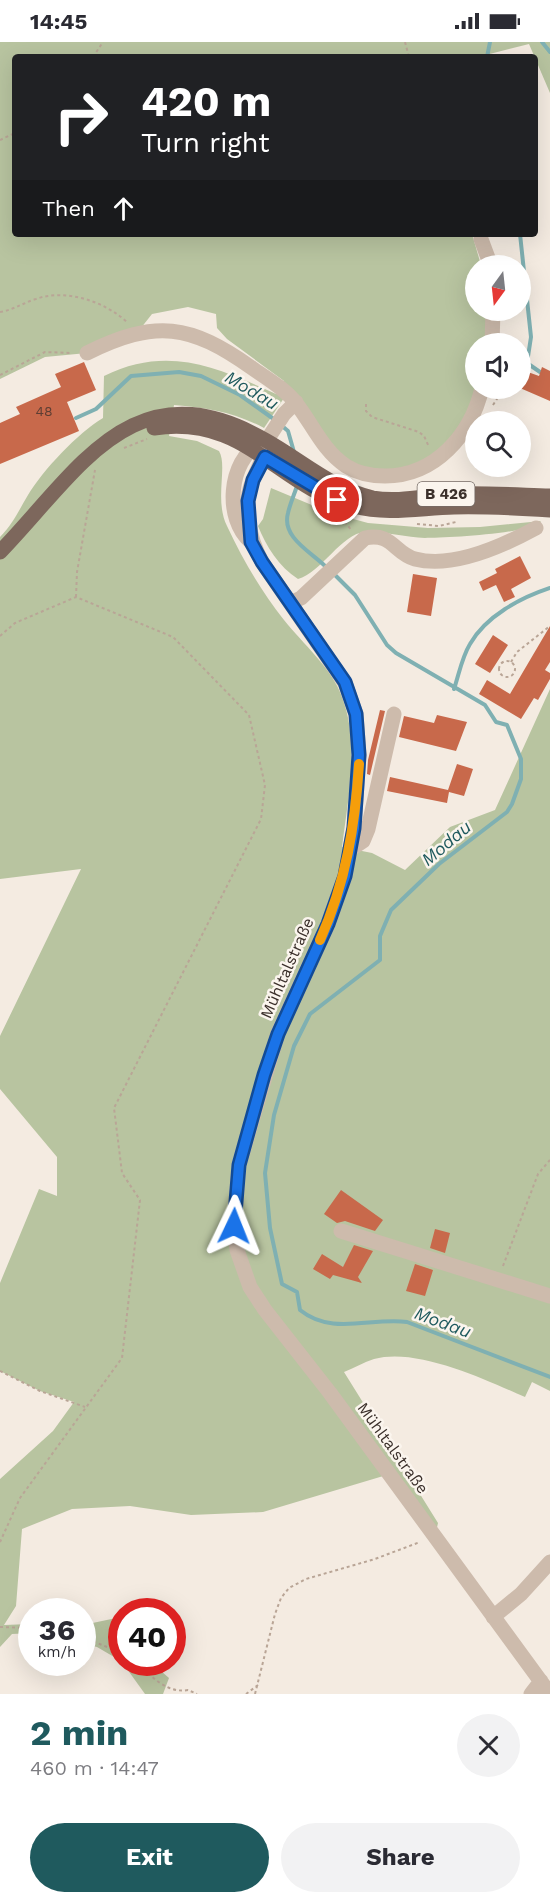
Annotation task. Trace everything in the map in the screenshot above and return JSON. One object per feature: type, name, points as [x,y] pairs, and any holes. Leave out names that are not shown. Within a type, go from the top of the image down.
[{"type":"main road","name":"B 426","points":[[0,552],[97,456],[111,436],[132,426],[177,415],[215,418],[270,436],[281,450],[344,488],[386,499],[455,494],[550,496]]},
{"type":"main road","name":"B 426","points":[[97,456],[134,433],[180,426],[213,430],[252,448],[305,483],[344,503],[385,512],[468,506],[550,510]]},
{"type":"street","points":[[482,239],[487,255]]},
{"type":"street","points":[[87,353],[116,339],[137,333],[167,331],[208,340],[269,380],[296,402],[321,442],[334,456],[347,467],[364,474],[402,476],[433,464],[477,413],[480,399]]},
{"type":"street","points":[[251,542],[236,525],[233,501],[238,474],[252,448],[270,436],[284,414],[296,402]]},
{"type":"street","name":"Mühltalstraße","points":[[270,436],[265,457],[253,480],[248,501],[251,542],[296,601],[345,682],[356,714],[359,755],[351,849],[345,876],[328,924],[278,1034],[239,1165],[234,1226],[237,1250],[250,1287],[546,1688]]},
{"type":"street","points":[[296,601],[343,556],[363,540],[373,536],[383,538],[414,559],[450,559],[492,550],[536,528]]},
{"type":"street","points":[[351,849],[363,841],[368,829],[394,714]]},
{"type":"street","points":[[341,1231],[550,1296]]},
{"type":"street","points":[[493,1617],[521,1594],[550,1562]]},
{"type":"street","points":[[531,1694],[546,1688]]},
{"type":"path","points":[[0,312],[46,296],[88,300],[111,308],[137,333]]},
{"type":"path","points":[[0,375],[45,352],[87,353]]},
{"type":"path","points":[[366,404],[366,411],[372,417],[424,436],[433,464]]},
{"type":"path","points":[[122,449],[149,438]]},
{"type":"path","points":[[76,597],[79,560],[97,456]]},
{"type":"path","points":[[336,510],[346,525],[363,540]]},
{"type":"path","points":[[0,636],[15,623],[76,597],[173,637],[249,715],[265,785],[261,819],[114,1108],[122,1173],[140,1200],[122,1358],[20,1498],[0,1542]]},
{"type":"path","points":[[512,662],[517,652],[550,626]]},
{"type":"path","points":[[502,662],[512,662],[516,670],[514,675],[510,678],[501,675],[499,671],[502,662]]},
{"type":"path","points":[[508,1282],[501,1273],[512,1240],[538,1174],[550,1160]]},
{"type":"path","points":[[0,1371],[40,1391],[85,1407]]},
{"type":"path","points":[[255,1694],[275,1614],[281,1598],[289,1588],[306,1579],[375,1559],[435,1536]]},
{"type":"path","points":[[0,1626],[18,1627]]},
{"type":"path","points":[[151,1676],[168,1690],[181,1693],[188,1690],[197,1694]]},
{"type":"path","points":[[246,1694],[258,1685]]},
{"type":"green space","points":[[0,42],[550,42],[550,93],[538,65],[538,54],[533,54],[529,44],[490,54],[12,54],[12,237],[473,237],[478,255],[465,255],[465,321],[493,321],[492,333],[465,333],[465,399],[472,399],[468,411],[465,411],[465,418],[458,437],[411,474],[347,467],[284,398],[264,428],[242,418],[220,412],[174,405],[169,436],[197,441],[219,451],[222,465],[223,516],[233,539],[268,598],[324,666],[342,697],[350,733],[351,771],[342,847],[372,853],[405,870],[450,827],[495,810],[550,689],[550,1391],[532,1382],[525,1397],[451,1367],[410,1357],[391,1356],[374,1359],[344,1372],[438,1523],[435,1536],[390,1474],[263,1512],[191,1515],[130,1506],[72,1509],[22,1529],[16,1606],[4,1625],[18,1624],[18,1634],[12,1634],[0,1647],[0,1479],[53,1431],[74,1402],[40,1391],[0,1371],[0,1283],[39,1189],[57,1196],[57,1157],[0,1089],[0,1036],[81,869],[0,879],[0,537],[52,464],[72,442],[103,418],[104,376],[149,362],[171,361],[212,368],[276,394],[284,381],[227,339],[217,328],[216,314],[188,307],[152,314],[137,333],[87,353],[45,357],[0,379]]},
{"type":"green space","points":[[271,488],[331,513],[368,523],[428,528],[480,527],[541,521],[522,529],[505,532],[450,537],[425,538],[380,532],[356,534],[315,569],[298,579],[274,556],[258,526],[263,519]]},
{"type":"green space","points":[[108,1620],[108,1653],[96,1647],[96,1622]]},
{"type":"green space","points":[[132,1676],[167,1676],[169,1678],[163,1694],[145,1694]]},
{"type":"building","points":[[84,362],[96,390],[67,402],[79,431],[0,464],[0,423],[20,414],[16,407],[61,387],[55,374]]},
{"type":"building","points":[[542,367],[550,371],[550,401],[531,393],[531,373],[539,376]]},
{"type":"building","points":[[520,556],[531,578],[511,589],[515,597],[504,602],[496,585],[483,591],[479,582],[497,573],[495,569]]},
{"type":"building","points":[[413,574],[437,578],[431,616],[407,612]]},
{"type":"building","points":[[550,626],[550,662],[545,670],[550,673],[550,679],[538,700],[534,698],[521,719],[479,694],[487,680],[510,694]]},
{"type":"building","points":[[493,635],[508,645],[490,673],[475,664]]},
{"type":"building","points":[[380,710],[385,711],[370,775],[367,774],[368,760]]},
{"type":"building","points":[[437,715],[467,722],[456,751],[399,737],[404,716],[434,723]]},
{"type":"building","points":[[457,764],[473,769],[464,796],[449,792],[447,803],[387,791],[390,777],[448,790]]},
{"type":"building","points":[[341,1190],[383,1220],[375,1231],[345,1221],[337,1223],[324,1214]]},
{"type":"building","points":[[435,1229],[450,1233],[445,1253],[430,1248]]},
{"type":"building","points":[[354,1245],[373,1251],[358,1277],[362,1283],[333,1275],[330,1279],[313,1269],[322,1254],[343,1267]]},
{"type":"building","points":[[415,1264],[433,1270],[425,1296],[406,1291]]},
{"type":"waterway","points":[[488,54],[490,42]]},
{"type":"waterway","points":[[542,42],[550,52]]},
{"type":"waterway","points":[[520,237],[531,337],[527,363],[540,372]]},
{"type":"waterway","name":"Modau","points":[[76,418],[96,409],[131,376],[179,372],[201,376],[240,395],[275,420]]},
{"type":"waterway","name":"Modau","points":[[281,425],[288,431],[294,452]]},
{"type":"waterway","name":"Modau","points":[[297,486],[288,513],[289,530],[300,544],[327,568]]},
{"type":"waterway","name":"Modau","points":[[333,573],[355,595],[387,645],[396,653],[485,705],[496,722],[507,725],[521,759],[521,779],[507,812],[439,864],[391,910],[380,936],[380,960],[310,1014],[294,1046],[274,1115],[265,1173],[270,1228],[282,1284],[297,1292],[300,1310],[312,1318],[338,1324],[407,1322],[550,1377]]},
{"type":"waterway","points":[[454,689],[467,649],[485,625],[505,609],[550,588]]},
{"type":"slow traffic","points":[[320,940],[345,876],[351,849],[359,764]]},
{"type":"route","points":[[234,1226],[234,1195],[239,1165],[264,1075],[278,1034],[328,924],[345,876],[354,828],[359,755],[356,714],[345,682],[262,562],[251,542],[248,501],[253,480],[265,457],[305,483],[337,500]]}]
